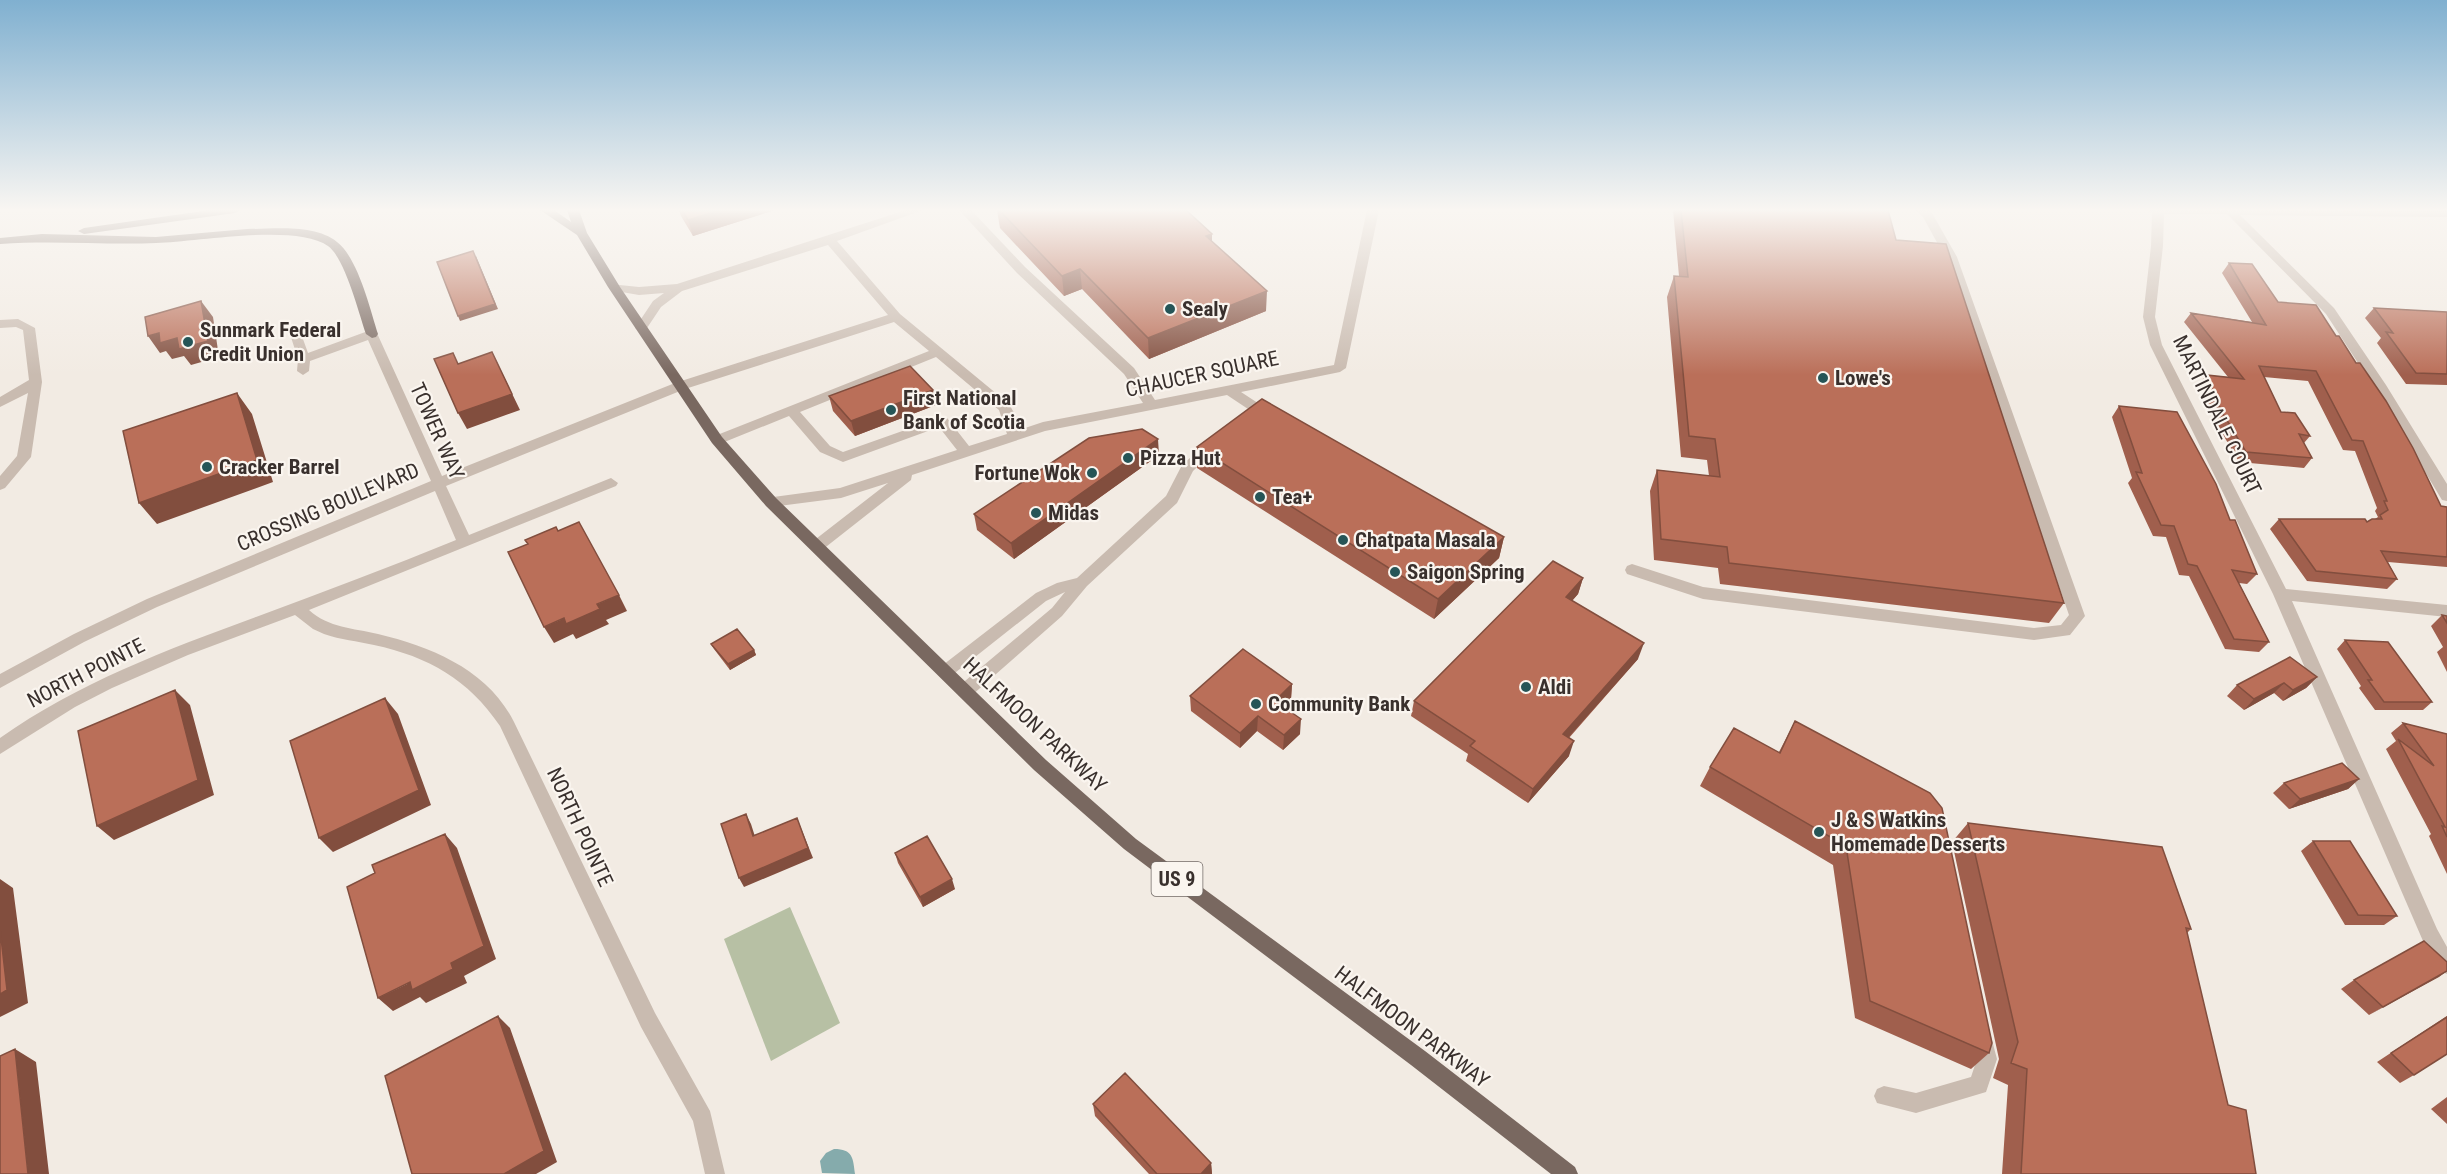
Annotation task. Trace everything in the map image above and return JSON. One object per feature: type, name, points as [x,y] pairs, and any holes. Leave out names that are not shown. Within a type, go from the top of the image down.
[{"type":"main road","points":[[347,265],[372,334]]},
{"type":"main road","name":"HALFMOON PARKWAY","points":[[600,265],[717,440],[771,502],[1040,765],[1130,844],[1418,1058],[1568,1174]]},
{"type":"street","points":[[614,287],[647,292],[678,288],[752,265]]},
{"type":"street","points":[[851,265],[896,317],[1004,407],[1010,418],[1014,436]]},
{"type":"street","points":[[1016,265],[1129,371],[1152,406]]},
{"type":"street","name":"CHAUCER SQUARE","points":[[771,502],[841,493],[1043,427],[1340,368],[1362,265]]},
{"type":"street","points":[[1632,570],[1703,593],[2034,634],[2065,631],[2077,616],[1954,265]]},
{"type":"street","name":"MARTINDALE COURT","points":[[2155,265],[2149,317],[2156,345],[2281,594],[2430,936],[2447,965]]},
{"type":"street","points":[[2284,265],[2330,311],[2381,388],[2447,496]]},
{"type":"street","points":[[641,328],[657,304],[678,288]]},
{"type":"street","name":"CROSSING BOULEVARD","points":[[0,682],[79,638],[152,603],[437,484],[680,386],[896,317]]},
{"type":"street","points":[[0,324],[18,323],[29,328],[36,382],[24,457],[0,485]]},
{"type":"street","points":[[295,331],[304,365],[372,334]]},
{"type":"street","name":"TOWER WAY","points":[[372,334],[465,543]]},
{"type":"street","points":[[717,440],[938,352]]},
{"type":"street","points":[[0,403],[36,382]]},
{"type":"street","points":[[1229,390],[1253,413],[1278,422]]},
{"type":"street","points":[[792,411],[825,449],[843,457],[942,421],[966,452]]},
{"type":"street","points":[[965,691],[1057,612],[1082,582],[1172,499],[1187,468],[1221,438]]},
{"type":"street","name":"CHAUCER SQUARE","points":[[817,546],[867,505],[919,469]]},
{"type":"street","name":"NORTH POINTE","points":[[0,747],[75,699],[132,671],[465,543],[611,483]]},
{"type":"street","points":[[945,672],[1041,597],[1062,587],[1082,582]]},
{"type":"street","points":[[2281,594],[2447,611]]},
{"type":"street","name":"NORTH POINTE","points":[[297,608],[309,621],[327,631],[389,642],[429,657],[462,673],[486,693],[506,722],[648,1020],[703,1118],[715,1174]]},
{"type":"street","points":[[1884,1096],[1916,1103],[1979,1085],[1987,1059],[1977,1014]]},
{"type":"green space","points":[[790,907],[840,1023],[771,1061],[724,939]]},
{"type":"water","points":[[834,1149],[845,1151],[851,1156],[855,1174],[822,1173],[820,1161],[826,1153]]},
{"type":"building","points":[[438,265],[479,265],[495,304],[458,316]]},
{"type":"building","points":[[1051,265],[1238,265],[1267,291],[1148,338],[1080,269],[1062,276]]},
{"type":"building","name":"Lowe's","points":[[1687,265],[1953,265],[2064,603],[1729,563],[1727,547],[1661,539],[1657,470],[1720,477],[1715,439],[1689,436],[1674,276],[1688,277]]},
{"type":"building","points":[[2230,265],[2253,265],[2278,302],[2316,305],[2356,363],[2360,363],[2386,401],[2413,448],[2441,506],[2447,507],[2447,557],[2381,551],[2397,579],[2316,571],[2279,519],[2365,519],[2367,522],[2372,519],[2382,519],[2380,515],[2388,510],[2384,501],[2387,501],[2363,441],[2352,440],[2316,371],[2259,366],[2281,412],[2295,413],[2310,436],[2299,434],[2312,458],[2246,452],[2222,412],[2206,375],[2244,379],[2191,313],[2266,325]]},
{"type":"building","points":[[201,301],[208,341],[179,349],[177,338],[160,343],[159,333],[148,336],[145,317]]},
{"type":"building","points":[[2374,308],[2447,312],[2447,374],[2416,373],[2386,332],[2393,333]]},
{"type":"building","points":[[492,352],[512,394],[458,413],[434,359],[453,353],[458,364]]},
{"type":"building","points":[[910,366],[933,390],[851,421],[829,396]]},
{"type":"building","points":[[237,393],[257,460],[139,503],[123,431]]},
{"type":"building","points":[[1262,399],[1504,537],[1438,599],[1197,447]]},
{"type":"building","points":[[2119,406],[2177,412],[2216,484],[2230,520],[2235,520],[2257,574],[2232,570],[2269,642],[2234,639],[2197,566],[2188,564],[2174,526],[2161,525],[2136,472],[2142,473]]},
{"type":"building","points":[[1142,429],[1158,439],[1011,543],[974,514],[1089,438]]},
{"type":"building","points":[[579,522],[619,595],[597,604],[600,609],[566,624],[564,618],[544,627],[508,552],[528,544],[525,540],[556,527],[558,531]]},
{"type":"building","name":"Aldi","points":[[1553,561],[1583,578],[1566,597],[1644,643],[1563,734],[1574,741],[1533,789],[1470,746],[1475,741],[1414,701]]},
{"type":"building","points":[[737,629],[754,650],[728,664],[711,644]]},
{"type":"building","points":[[2345,640],[2388,642],[2432,702],[2384,702],[2368,680],[2372,680]]},
{"type":"building","points":[[1243,649],[1292,684],[1275,701],[1301,719],[1284,735],[1258,716],[1240,733],[1190,696]]},
{"type":"building","points":[[2290,657],[2317,677],[2293,690],[2284,683],[2254,699],[2237,685]]},
{"type":"building","points":[[175,690],[198,780],[97,826],[78,731]]},
{"type":"building","points":[[385,698],[419,790],[319,838],[290,741]]},
{"type":"building","points":[[1795,721],[1930,793],[1942,808],[1992,1043],[1989,1053],[1870,1001],[1846,846],[1710,767],[1734,728],[1780,753]]},
{"type":"building","points":[[2403,723],[2447,734],[2447,837],[2442,826],[2445,827],[2398,739],[2434,766]]},
{"type":"building","points":[[2342,763],[2359,779],[2300,799],[2284,783]]},
{"type":"building","points":[[746,814],[753,836],[797,818],[808,848],[739,878],[721,824]]},
{"type":"building","points":[[1968,823],[2162,847],[2191,929],[2186,928],[2228,1105],[2246,1110],[2256,1174],[2021,1174],[2027,1069],[2011,1063],[2018,1042]]},
{"type":"building","points":[[445,834],[484,946],[451,963],[453,969],[412,990],[410,982],[378,998],[347,887],[375,873],[372,865]]},
{"type":"building","points":[[927,836],[952,879],[920,897],[895,853]]},
{"type":"building","points":[[2313,841],[2350,841],[2397,916],[2358,915]]},
{"type":"building","points":[[0,929],[7,990],[0,994]]},
{"type":"building","points":[[2424,941],[2447,962],[2447,971],[2383,1007],[2354,980]]},
{"type":"building","points":[[498,1016],[544,1151],[504,1174],[412,1174],[385,1076]]},
{"type":"building","points":[[2447,1017],[2447,1054],[2414,1075],[2391,1053]]},
{"type":"building","points":[[15,1049],[28,1174],[0,1174],[0,1056]]},
{"type":"building","points":[[1125,1073],[1211,1163],[1201,1174],[1157,1174],[1093,1104]]},
{"type":"place","name":"Sealy","points":[[1170,309]]},
{"type":"place","name":"Sunmark Federal Credit Union","points":[[188,342]]},
{"type":"place","name":"Lowe's","points":[[1823,378]]},
{"type":"place","name":"First National Bank of Scotia","points":[[891,410]]},
{"type":"place","name":"Pizza Hut","points":[[1128,458]]},
{"type":"place","name":"Cracker Barrel","points":[[207,467]]},
{"type":"place","name":"Fortune Wok","points":[[1092,473]]},
{"type":"place","name":"Tea+","points":[[1260,497]]},
{"type":"place","name":"Midas","points":[[1036,513]]},
{"type":"place","name":"Chatpata Masala","points":[[1343,540]]},
{"type":"place","name":"Saigon Spring","points":[[1395,572]]},
{"type":"place","name":"Aldi","points":[[1526,687]]},
{"type":"place","name":"Community Bank","points":[[1256,704]]},
{"type":"place","name":"J & S Watkins Homemade Desserts","points":[[1819,832]]}]
